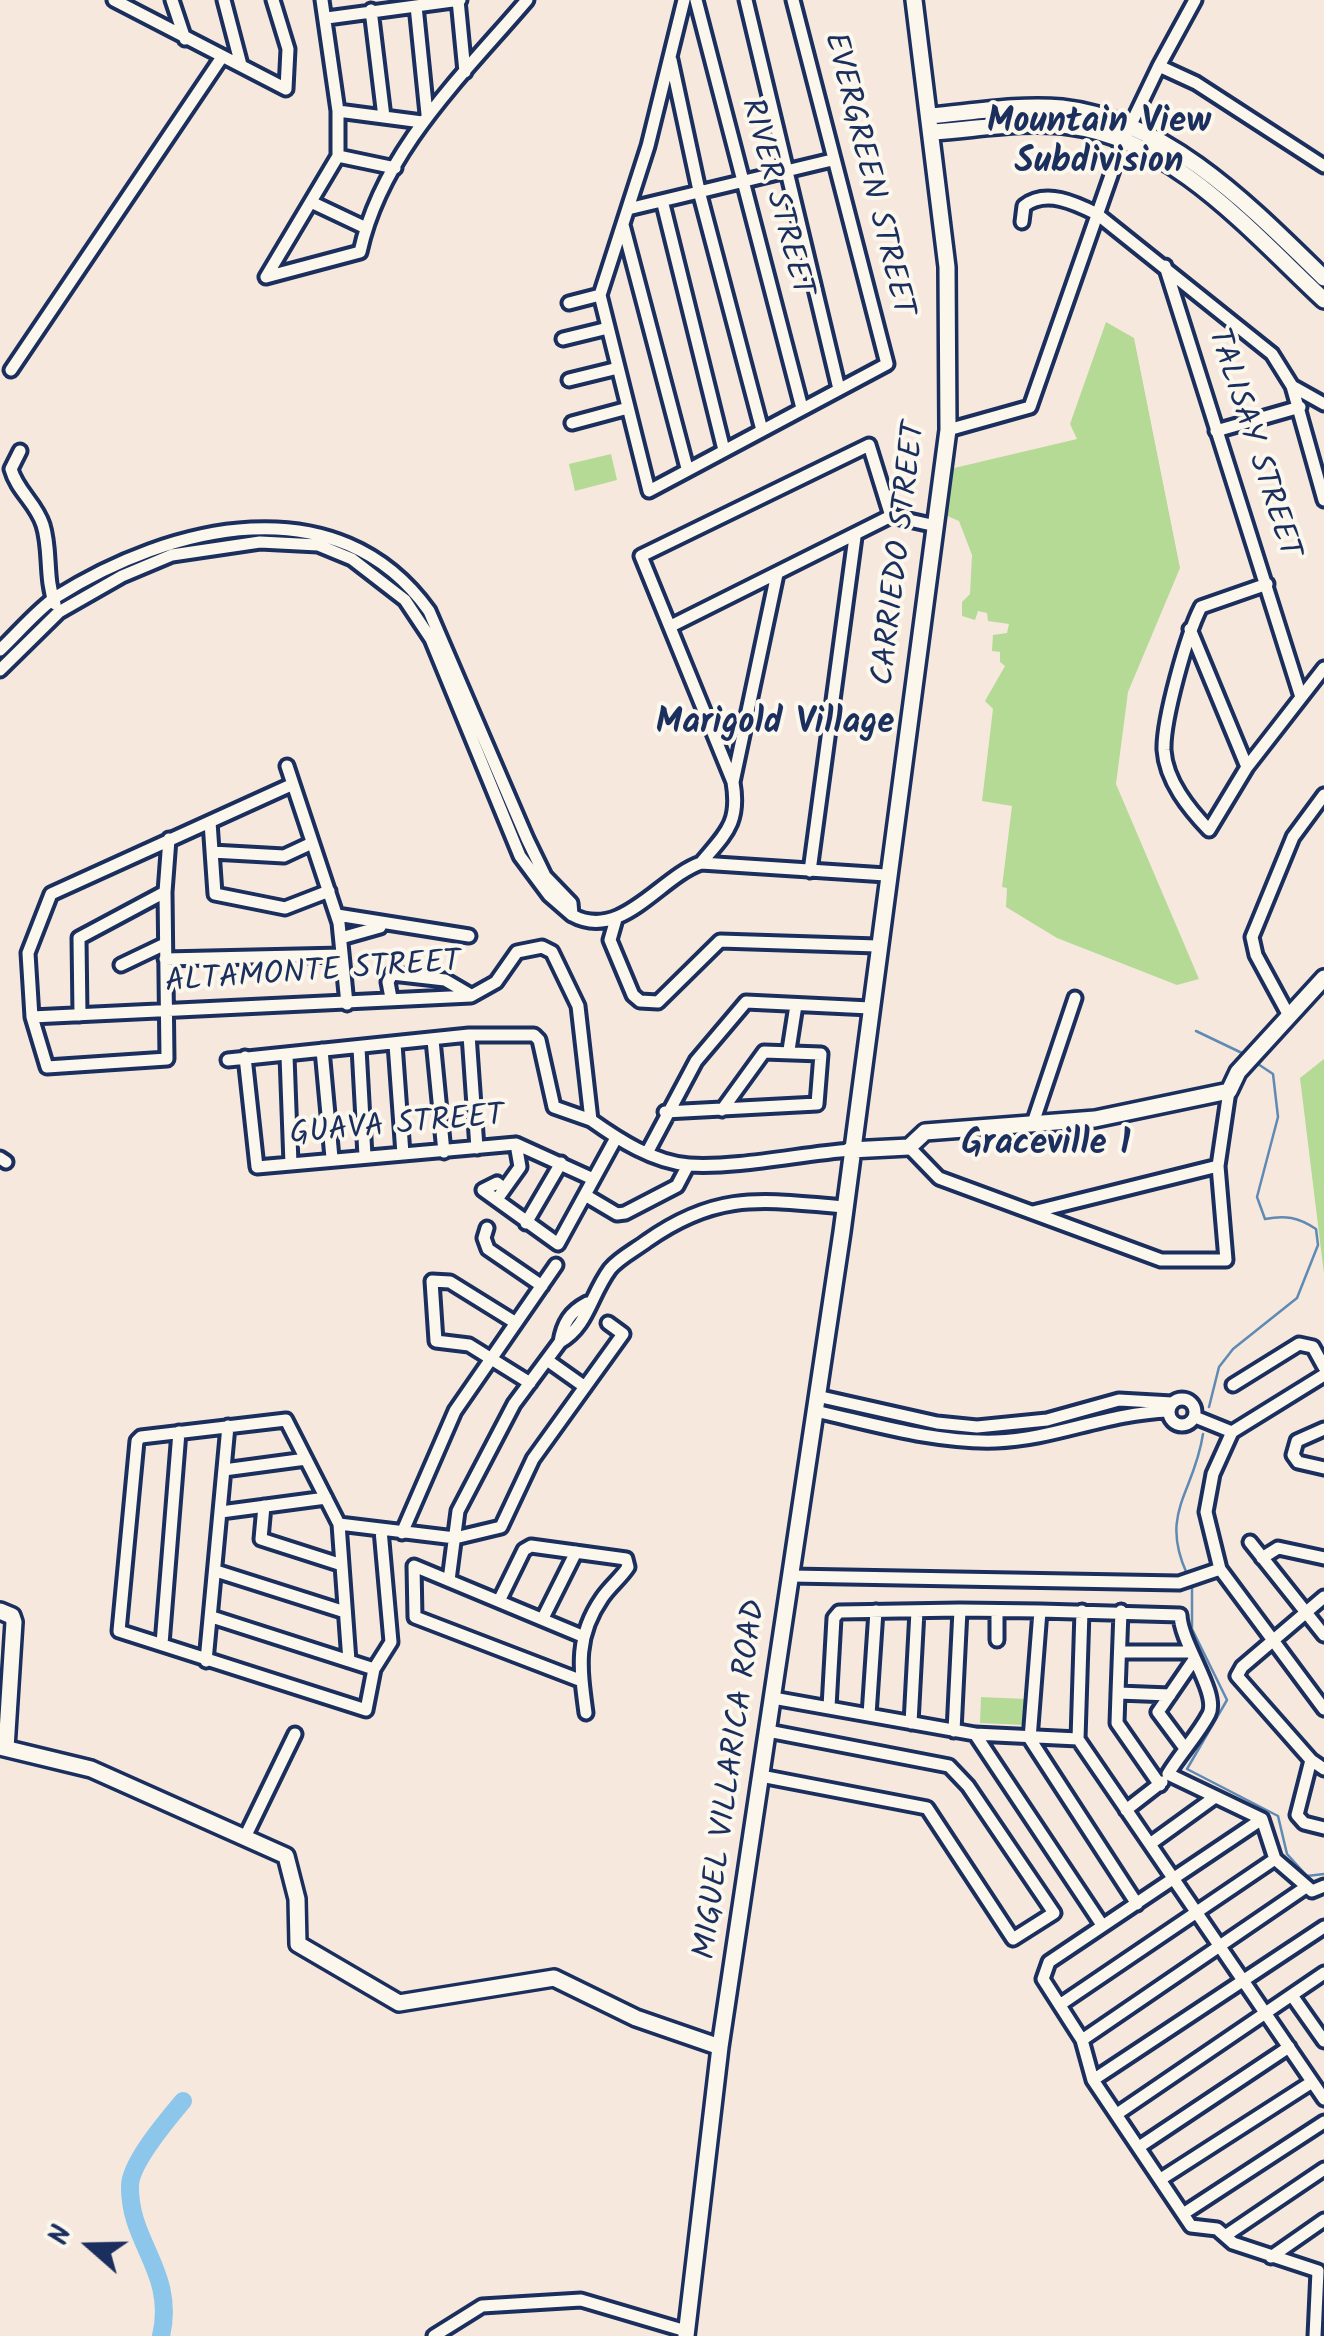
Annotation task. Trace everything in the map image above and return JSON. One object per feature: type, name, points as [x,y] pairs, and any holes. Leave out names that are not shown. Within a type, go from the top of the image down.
[{"type":"main road","name":"CARRIEDO STREET","points":[[842,1232],[886,875],[948,430],[950,318],[932,124],[914,0]]},
{"type":"main road","points":[[932,124],[1059,108],[1126,133],[1216,181],[1302,269],[1324,300]]},
{"type":"main road","points":[[1302,269],[1324,278]]},
{"type":"main road","points":[[850,1150],[909,1147],[924,1132],[1095,1119],[1229,1091],[1238,1072],[1324,978]]},
{"type":"main road","name":"MIGUEL VILLARICA ROAD","points":[[686,2334],[720,2048],[842,1232]]},
{"type":"main road","points":[[0,1611],[14,1622],[2,1752],[90,1768],[246,1836],[290,1860],[298,1944],[398,2002],[554,1978],[636,2018],[720,2048]]},
{"type":"street","points":[[172,0],[184,39]]},
{"type":"street","points":[[224,0],[241,65]]},
{"type":"street","points":[[116,1],[286,89],[288,48],[273,0]]},
{"type":"street","points":[[322,0],[338,111],[338,156],[266,277],[360,252],[366,228],[424,118],[527,0]]},
{"type":"street","points":[[327,18],[459,0],[466,72]]},
{"type":"street","points":[[684,0],[628,210],[600,295],[649,490],[839,389],[746,0]]},
{"type":"street","name":"RIVER STREET","points":[[696,0],[740,184],[802,408]]},
{"type":"street","name":"EVERGREEN STREET","points":[[793,0],[887,364],[839,389]]},
{"type":"street","points":[[948,430],[1030,408],[1126,133],[1196,0]]},
{"type":"street","points":[[416,6],[424,118]]},
{"type":"street","points":[[372,10],[384,117]]},
{"type":"street","points":[[670,55],[700,195],[762,430]]},
{"type":"street","points":[[10,370],[222,56]]},
{"type":"street","points":[[1159,66],[1196,83],[1324,166]]},
{"type":"street","points":[[338,111],[424,118]]},
{"type":"street","points":[[338,156],[395,168]]},
{"type":"street","points":[[628,210],[832,160]]},
{"type":"street","points":[[1022,222],[1024,206],[1034,200],[1069,200],[1097,214],[1272,354],[1300,407],[1324,500]]},
{"type":"street","points":[[310,202],[366,228]]},
{"type":"street","points":[[663,204],[724,450]]},
{"type":"street","points":[[622,223],[687,468]]},
{"type":"street","name":"TALISAY STREET","points":[[1165,266],[1301,697]]},
{"type":"street","points":[[569,303],[600,295]]},
{"type":"street","points":[[563,339],[608,328]]},
{"type":"street","points":[[568,380],[618,368]]},
{"type":"street","points":[[1292,386],[1324,404]]},
{"type":"street","points":[[1216,431],[1300,407]]},
{"type":"street","points":[[572,423],[628,408]]},
{"type":"street","points":[[702,863],[732,823],[737,808],[732,782],[642,556],[869,445],[891,516]]},
{"type":"street","points":[[20,452],[12,469],[16,486],[44,526],[47,581],[58,612]]},
{"type":"street","points":[[671,626],[855,538],[891,516],[936,526]]},
{"type":"street","points":[[0,650],[54,599],[155,546],[262,528],[354,546],[406,580],[428,611],[544,876],[584,922],[616,919],[684,869],[702,863],[886,875]]},
{"type":"street","points":[[810,871],[855,538]]},
{"type":"street","points":[[0,670],[58,612],[122,576],[172,555],[260,542],[320,539]]},
{"type":"street","points":[[732,782],[777,574]]},
{"type":"street","points":[[1267,584],[1201,607],[1190,629],[1164,753],[1184,802],[1209,830],[1247,767],[1324,668]]},
{"type":"street","points":[[1190,629],[1247,767]]},
{"type":"street","points":[[287,766],[337,915],[346,1004]]},
{"type":"street","points":[[169,839],[165,892],[167,1060],[47,1067],[32,1017],[28,953],[50,894],[169,839],[291,785]]},
{"type":"street","points":[[1288,1014],[1256,954],[1252,937],[1293,836],[1324,794]]},
{"type":"street","points":[[210,822],[214,894],[286,908],[329,891]]},
{"type":"street","points":[[212,852],[284,856],[312,844]]},
{"type":"street","points":[[80,1015],[79,938],[165,892]]},
{"type":"street","points":[[337,915],[384,926],[469,936]]},
{"type":"street","points":[[616,919],[612,948],[632,996],[648,1003],[658,1002],[720,942],[878,946]]},
{"type":"street","points":[[340,938],[384,926]]},
{"type":"street","points":[[121,965],[165,944]]},
{"type":"street","name":"ALTAMONTE STREET","points":[[32,1017],[471,996],[496,982],[517,952],[542,947],[552,952],[578,1006],[591,1120]]},
{"type":"street","points":[[165,958],[342,955]]},
{"type":"street","points":[[392,998],[388,982],[392,974],[445,980],[471,996]]},
{"type":"street","points":[[1033,1124],[1075,998]]},
{"type":"street","points":[[647,1153],[665,1112],[696,1061],[746,1002],[870,1008]]},
{"type":"street","points":[[788,1050],[796,1005]]},
{"type":"street","points":[[228,1060],[508,1032],[538,1037],[554,1108],[591,1120],[647,1153],[688,1164],[850,1150]]},
{"type":"street","points":[[468,1035],[477,1148]]},
{"type":"street","points":[[433,1040],[444,1152]]},
{"type":"street","points":[[395,1044],[403,1154]]},
{"type":"street","points":[[359,1048],[365,1156]]},
{"type":"street","points":[[322,1050],[332,1158]]},
{"type":"street","points":[[665,1112],[722,1110],[817,1104],[822,1054],[764,1052],[722,1110]]},
{"type":"street","name":"GUAVA STREET","points":[[245,1056],[257,1168],[332,1158],[516,1144],[593,1179]]},
{"type":"street","points":[[287,1056],[291,1164]]},
{"type":"street","points":[[909,1147],[939,1178],[1161,1260],[1226,1260],[1218,1166],[1229,1091]]},
{"type":"street","points":[[516,1144],[520,1167],[502,1188],[496,1184],[483,1190],[558,1244],[616,1138]]},
{"type":"street","points":[[526,1223],[561,1163]]},
{"type":"street","points":[[585,1195],[617,1214],[625,1213],[677,1186],[688,1164]]},
{"type":"street","points":[[1032,1212],[1218,1166]]},
{"type":"street","points":[[449,1580],[458,1511],[470,1486],[514,1404],[560,1342],[576,1333],[585,1320],[587,1303],[614,1265],[668,1227],[709,1206],[756,1201],[844,1207]]},
{"type":"street","points":[[487,1228],[484,1238],[488,1249],[542,1286]]},
{"type":"street","points":[[402,1533],[455,1410],[556,1265]]},
{"type":"street","points":[[516,1322],[450,1282],[434,1280],[436,1341],[469,1344],[530,1383]]},
{"type":"street","points":[[339,1524],[455,1538],[487,1533],[504,1524],[533,1459],[623,1334],[608,1324]]},
{"type":"street","points":[[1234,1385],[1299,1344],[1314,1348],[1324,1371],[1232,1432],[1213,1474],[1206,1512],[1220,1569],[1324,1709]]},
{"type":"street","points":[[547,1360],[585,1387]]},
{"type":"street","points":[[816,1403],[977,1426],[1048,1420],[1119,1400],[1144,1398],[1171,1407]]},
{"type":"street","points":[[1171,1407],[1183,1398],[1191,1402],[1195,1417]]},
{"type":"street","points":[[1171,1407],[1174,1422],[1181,1425],[1195,1417]]},
{"type":"street","points":[[1195,1417],[1232,1432]]},
{"type":"street","points":[[349,1661],[339,1524],[286,1420],[179,1432],[137,1441],[119,1632],[364,1710],[374,1669],[390,1642],[381,1530]]},
{"type":"street","points":[[206,1660],[228,1426]]},
{"type":"street","points":[[1324,1429],[1293,1448],[1298,1462],[1324,1468]]},
{"type":"street","points":[[162,1644],[179,1432]]},
{"type":"street","points":[[224,1470],[306,1459]]},
{"type":"street","points":[[221,1512],[326,1498]]},
{"type":"street","points":[[264,1506],[261,1539],[342,1565]]},
{"type":"street","points":[[1250,1542],[1324,1635]]},
{"type":"street","points":[[500,1599],[524,1550],[531,1546],[626,1558],[628,1567],[602,1598],[582,1636],[578,1666],[586,1713]]},
{"type":"street","points":[[1262,1558],[1278,1548],[1324,1558]]},
{"type":"street","points":[[543,1618],[576,1552]]},
{"type":"street","points":[[582,1636],[414,1566],[415,1617],[582,1681]]},
{"type":"street","points":[[791,1576],[1179,1583],[1220,1569]]},
{"type":"street","points":[[216,1570],[345,1612]]},
{"type":"street","points":[[1324,1597],[1273,1644],[1242,1666],[1237,1676],[1311,1760],[1324,1768]]},
{"type":"street","points":[[829,1707],[834,1618],[843,1610],[1176,1612],[1191,1656],[1210,1692],[1211,1706],[1164,1780],[1126,1810]]},
{"type":"street","points":[[954,1731],[960,1610]]},
{"type":"street","points":[[1082,1610],[1078,1739],[1324,2098]]},
{"type":"street","points":[[869,1715],[876,1611]]},
{"type":"street","points":[[911,1723],[917,1611]]},
{"type":"street","points":[[997,1611],[997,1640]]},
{"type":"street","points":[[1040,1611],[1030,1739],[1137,1904]]},
{"type":"street","points":[[1122,1612],[1118,1723],[1164,1780],[1262,1819],[1275,1860],[1312,1891],[1324,1886]]},
{"type":"street","points":[[212,1617],[374,1669]]},
{"type":"street","points":[[1121,1652],[1191,1656]]},
{"type":"street","points":[[1184,1747],[1158,1712],[1191,1656]]},
{"type":"street","points":[[1118,1693],[1170,1695]]},
{"type":"street","points":[[773,1698],[975,1734],[1078,1739]]},
{"type":"street","points":[[761,1776],[927,1808],[1013,1939],[1038,1927],[1054,1912],[968,1786],[949,1766],[768,1731]]},
{"type":"street","points":[[246,1836],[295,1734]]},
{"type":"street","points":[[975,1734],[1102,1925]]},
{"type":"street","points":[[1311,1760],[1297,1815],[1304,1823],[1324,1828]]},
{"type":"street","points":[[1150,1844],[1215,1798]]},
{"type":"street","points":[[1262,1819],[1045,1966],[1042,1979],[1062,2004],[1082,2040],[1093,2080],[1196,2230],[1209,2228],[1233,2243],[1271,2257],[1321,2269],[1321,2316],[1315,2336]]},
{"type":"street","points":[[1062,2004],[1275,1860]]},
{"type":"street","points":[[1082,2040],[1306,1887]]},
{"type":"street","points":[[1093,2080],[1324,1927]]},
{"type":"street","points":[[1117,2114],[1324,1973]]},
{"type":"street","points":[[1293,1997],[1324,2041]]},
{"type":"street","points":[[1139,2146],[1288,2046]]},
{"type":"street","points":[[1161,2179],[1312,2082]]},
{"type":"street","points":[[1183,2214],[1324,2122]]},
{"type":"street","points":[[1225,2236],[1324,2169]]},
{"type":"street","points":[[1271,2257],[1324,2220]]},
{"type":"street","points":[[434,2336],[482,2306],[581,2300],[686,2334]]},
{"type":"green space","points":[[1106,322],[1134,338],[1180,568],[1128,692],[1116,784],[1199,979],[1177,985],[1057,938],[1006,907],[1007,888],[1002,887],[1012,806],[982,801],[993,709],[985,701],[1005,666],[1000,662],[1000,652],[992,651],[993,635],[1007,633],[1009,624],[988,621],[987,613],[978,611],[975,620],[962,616],[962,602],[970,594],[972,555],[959,521],[945,515],[950,469],[1077,439],[1070,424]]},
{"type":"green space","points":[[611,454],[617,480],[575,491],[569,464]]},
{"type":"green space","points":[[1324,1059],[1324,1274],[1300,1078]]},
{"type":"green space","points":[[981,1697],[1026,1699],[1025,1725],[980,1723]]},
{"type":"waterway","points":[[1196,1031],[1242,1053]]},
{"type":"waterway","points":[[1209,1407],[1219,1367],[1233,1349],[1297,1298],[1318,1245],[1316,1229],[1303,1222],[1285,1217],[1265,1219],[1257,1197],[1278,1117],[1273,1074],[1258,1064]]},
{"type":"waterway","points":[[1187,1574],[1179,1553],[1177,1518],[1203,1434]]},
{"type":"waterway","points":[[1192,1588],[1192,1629],[1227,1700],[1187,1769],[1278,1816],[1287,1854],[1307,1876],[1324,1874]]},
{"type":"waterway","points":[[161,2336],[162,2294],[137,2224],[130,2186],[143,2154],[183,2101]]},
{"type":"district","name":"Mountain View Subdivision","points":[[1099,145]]},
{"type":"district","name":"Marigold Village","points":[[775,726]]},
{"type":"district","name":"Graceville 1","points":[[1046,1147]]}]
